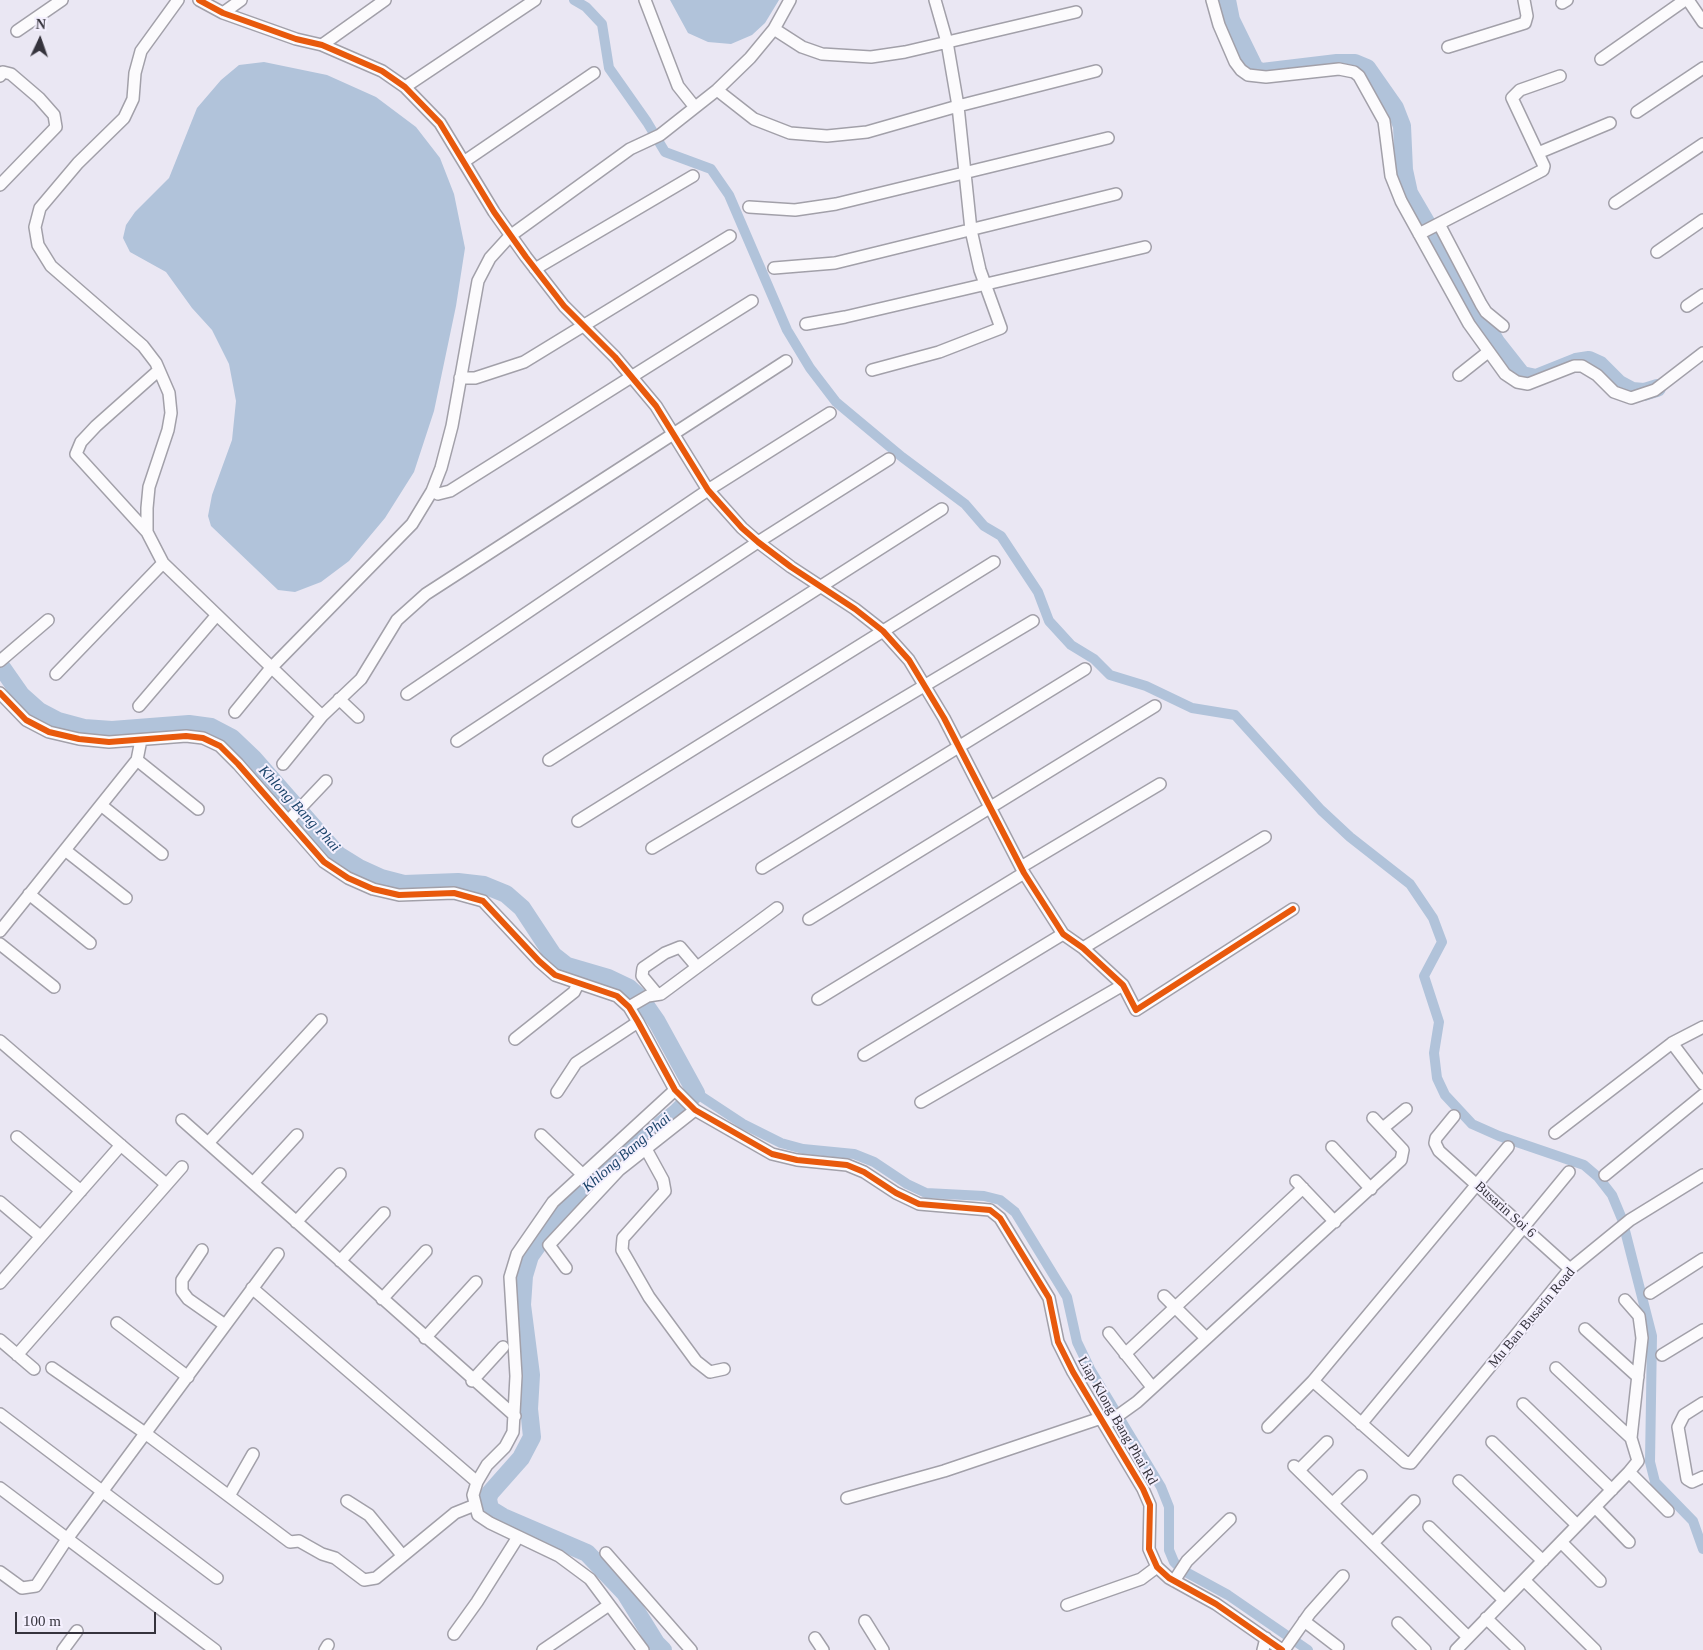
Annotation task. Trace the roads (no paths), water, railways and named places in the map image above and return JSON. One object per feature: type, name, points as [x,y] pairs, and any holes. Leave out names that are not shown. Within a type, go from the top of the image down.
[{"type":"street","points":[[17,31],[62,0]]},
{"type":"street","points":[[147,532],[149,487],[168,430],[171,412],[169,393],[159,370],[143,346],[51,266],[38,245],[35,227],[40,208],[78,163],[124,118],[133,99],[135,73],[141,51],[178,0]]},
{"type":"street","points":[[199,0],[224,13],[296,39],[322,45],[382,71],[405,87],[440,123],[510,236],[564,306],[632,377],[656,406],[708,490],[742,528],[758,542],[855,609],[883,631],[909,660],[959,747],[1022,870],[1063,934],[1083,948],[1123,985],[1136,1010],[1293,909]]},
{"type":"street","points":[[224,13],[241,0]]},
{"type":"street","points":[[322,45],[385,0]]},
{"type":"street","points":[[405,87],[535,0]]},
{"type":"street","points":[[646,0],[678,86],[694,106]]},
{"type":"street","points":[[235,712],[270,668],[412,524],[432,491],[441,468],[452,426],[478,281],[490,258],[510,236],[630,150],[660,135],[694,106],[717,90],[750,58],[774,29],[790,0]]},
{"type":"street","points":[[872,370],[939,352],[1001,328],[985,284],[971,230],[958,106],[946,42],[935,0]]},
{"type":"street","points":[[1212,0],[1219,25],[1235,62],[1248,75],[1266,77],[1339,69],[1354,72],[1359,76],[1384,121],[1391,176],[1469,324],[1505,374],[1516,382],[1528,384],[1574,366],[1582,366],[1597,375],[1614,392],[1631,398],[1655,390],[1703,353]]},
{"type":"street","points":[[1448,47],[1525,23],[1527,16],[1524,0]]},
{"type":"street","points":[[1601,59],[1687,0],[1703,22]]},
{"type":"street","points":[[774,29],[802,47],[822,54],[872,57],[905,52],[1076,12]]},
{"type":"street","points":[[1637,112],[1703,68]]},
{"type":"street","points":[[717,90],[754,119],[790,133],[827,136],[867,132],[958,106],[1096,71]]},
{"type":"street","points":[[0,76],[3,72],[11,74],[39,98],[54,115],[56,127],[0,185]]},
{"type":"street","points":[[465,161],[594,73]]},
{"type":"street","points":[[1422,232],[1540,173],[1544,166],[1512,98],[1520,90],[1560,76]]},
{"type":"street","points":[[1538,153],[1610,123]]},
{"type":"street","points":[[749,207],[796,210],[836,204],[1108,138]]},
{"type":"street","points":[[1615,203],[1703,144]]},
{"type":"street","points":[[535,269],[693,176]]},
{"type":"street","points":[[774,268],[835,263],[1116,194]]},
{"type":"street","points":[[1657,252],[1703,220]]},
{"type":"street","points":[[1438,224],[1486,312],[1503,326]]},
{"type":"street","points":[[460,378],[475,378],[524,362],[730,236]]},
{"type":"street","points":[[806,324],[1145,247]]},
{"type":"street","points":[[1687,306],[1703,295]]},
{"type":"street","points":[[432,491],[438,494],[450,491],[752,301]]},
{"type":"street","points":[[1459,375],[1488,352]]},
{"type":"street","points":[[283,764],[322,716],[361,679],[397,620],[426,594],[786,361]]},
{"type":"street","points":[[159,370],[96,426],[81,442],[76,454],[147,532],[163,563],[322,716]]},
{"type":"street","points":[[406,694],[708,490],[830,413]]},
{"type":"street","points":[[458,741],[758,542],[889,459]]},
{"type":"street","points":[[549,760],[942,509]]},
{"type":"street","points":[[578,821],[994,562]]},
{"type":"street","points":[[56,674],[163,563]]},
{"type":"street","points":[[139,706],[216,616]]},
{"type":"street","points":[[0,661],[48,620]]},
{"type":"street","points":[[652,848],[1033,621]]},
{"type":"street","points":[[762,868],[1085,669]]},
{"type":"street","points":[[0,693],[26,720],[49,732],[79,739],[102,741],[186,736],[203,738],[220,746],[290,820],[324,862],[348,878],[373,889],[399,895],[454,893],[483,901],[538,961],[555,975],[617,996],[643,999],[661,994],[777,908]]},
{"type":"street","points":[[340,699],[358,717]]},
{"type":"street","points":[[809,919],[1155,706]]},
{"type":"street","points":[[0,931],[137,760],[141,740]]},
{"type":"street","points":[[137,760],[198,808]]},
{"type":"street","points":[[290,820],[326,781]]},
{"type":"street","points":[[818,999],[1160,784]]},
{"type":"street","points":[[101,805],[162,854]]},
{"type":"street","points":[[1083,948],[1265,837]]},
{"type":"street","points":[[65,850],[126,898]]},
{"type":"street","points":[[29,894],[90,943]]},
{"type":"street","points":[[864,1055],[1063,934]]},
{"type":"street","points":[[0,944],[54,987]]},
{"type":"street","points":[[643,1650],[590,1580],[575,1566],[559,1556],[478,1516],[473,1495],[477,1482],[487,1466],[505,1447],[513,1432],[516,1376],[510,1277],[517,1254],[553,1202],[582,1174],[678,1093],[638,1022],[643,999],[643,968],[665,953],[680,947],[697,967]]},
{"type":"street","points":[[515,1040],[574,992],[578,984]]},
{"type":"street","points":[[921,1102],[1123,985]]},
{"type":"street","points":[[208,1143],[321,1020]]},
{"type":"street","points":[[556,1092],[576,1063],[638,1022]]},
{"type":"street","points":[[1555,1133],[1672,1043],[1703,1027]]},
{"type":"street","points":[[0,1041],[166,1184]]},
{"type":"street","points":[[1672,1043],[1703,1084]]},
{"type":"street","name":"Liap Klong Bang Phai Rd","points":[[678,1093],[693,1108],[772,1154],[797,1160],[847,1165],[864,1172],[896,1194],[919,1204],[979,1207],[990,1210],[1000,1218],[1049,1298],[1058,1342],[1106,1421],[1143,1489],[1150,1505],[1149,1549],[1157,1567],[1178,1575],[1216,1604],[1266,1638],[1285,1648]]},
{"type":"street","points":[[1604,1175],[1703,1095]]},
{"type":"street","points":[[566,1268],[549,1245],[619,1170],[693,1108]]},
{"type":"street","points":[[1383,1128],[1406,1108]]},
{"type":"street","name":"Busarin Soi 6","points":[[1454,1116],[1436,1138],[1436,1147],[1439,1151],[1570,1269]]},
{"type":"street","points":[[847,1498],[944,1471],[1106,1421],[1128,1409],[1402,1160],[1404,1154],[1373,1118]]},
{"type":"street","points":[[182,1120],[472,1381],[515,1416]]},
{"type":"street","points":[[253,1183],[297,1135]]},
{"type":"street","points":[[541,1135],[582,1174]]},
{"type":"street","points":[[17,1137],[80,1191]]},
{"type":"street","points":[[1,1279],[120,1145]]},
{"type":"street","points":[[1332,1148],[1371,1189]]},
{"type":"street","points":[[1268,1427],[1313,1382],[1508,1148]]},
{"type":"street","points":[[646,1149],[663,1180],[665,1191],[623,1238],[622,1250],[633,1266],[649,1297],[696,1361],[710,1372],[724,1369]]},
{"type":"street","points":[[17,1355],[182,1167]]},
{"type":"street","points":[[1313,1382],[1361,1424],[1569,1172]]},
{"type":"street","points":[[296,1222],[340,1174]]},
{"type":"street","name":"Mu Ban Busarin Road","points":[[1361,1424],[1405,1462],[1413,1461],[1570,1269],[1630,1220],[1703,1175]]},
{"type":"street","points":[[1125,1354],[1176,1308],[1300,1184],[1335,1222]]},
{"type":"street","points":[[0,1202],[40,1236]]},
{"type":"street","points":[[340,1261],[384,1213]]},
{"type":"street","points":[[202,1250],[182,1280],[182,1291],[188,1299],[226,1325]]},
{"type":"street","points":[[382,1299],[426,1251]]},
{"type":"street","points":[[0,1572],[22,1588],[36,1586],[68,1539],[278,1254]]},
{"type":"street","points":[[1650,1293],[1703,1259]]},
{"type":"street","points":[[425,1338],[476,1282]]},
{"type":"street","points":[[252,1288],[477,1482]]},
{"type":"street","points":[[1164,1296],[1206,1338]]},
{"type":"street","points":[[1456,1650],[1638,1461],[1631,1438],[1642,1338],[1639,1316],[1624,1300]]},
{"type":"street","points":[[117,1323],[188,1376]]},
{"type":"street","points":[[1585,1329],[1638,1377]]},
{"type":"street","points":[[1662,1355],[1703,1330]]},
{"type":"street","points":[[1108,1333],[1152,1387]]},
{"type":"street","points":[[0,1340],[34,1369]]},
{"type":"street","points":[[472,1381],[503,1347]]},
{"type":"street","points":[[52,1368],[146,1433],[290,1542],[300,1541],[322,1554],[335,1558],[364,1580],[376,1578],[454,1513],[475,1505]]},
{"type":"street","points":[[1556,1368],[1631,1438]]},
{"type":"street","points":[[1703,1403],[1684,1415],[1678,1427],[1687,1479],[1696,1481],[1703,1477]]},
{"type":"street","points":[[1522,1404],[1612,1490]]},
{"type":"street","points":[[0,1414],[217,1578]]},
{"type":"street","points":[[1327,1442],[1296,1468],[1468,1637]]},
{"type":"street","points":[[1492,1442],[1578,1525]]},
{"type":"street","points":[[229,1496],[253,1454]]},
{"type":"street","points":[[1629,1472],[1668,1511]]},
{"type":"street","points":[[1333,1504],[1361,1476]]},
{"type":"street","points":[[1459,1481],[1543,1561]]},
{"type":"street","points":[[0,1488],[215,1650]]},
{"type":"street","points":[[347,1500],[369,1514],[402,1555]]},
{"type":"street","points":[[1373,1542],[1414,1502]]},
{"type":"street","points":[[1594,1507],[1629,1542]]},
{"type":"street","points":[[1178,1575],[1230,1519]]},
{"type":"street","points":[[1429,1527],[1504,1600]]},
{"type":"street","points":[[454,1634],[477,1602],[518,1536]]},
{"type":"street","points":[[1561,1542],[1600,1581]]},
{"type":"street","points":[[606,1553],[691,1650]]},
{"type":"street","points":[[1067,1605],[1141,1579],[1157,1567]]},
{"type":"street","points":[[1285,1648],[1304,1621],[1343,1576]]},
{"type":"street","points":[[1524,1580],[1595,1650]]},
{"type":"street","points":[[543,1650],[609,1605]]},
{"type":"street","points":[[1486,1618],[1519,1650]]},
{"type":"street","points":[[865,1621],[883,1650]]},
{"type":"street","points":[[1304,1621],[1338,1647]]},
{"type":"street","points":[[1398,1623],[1425,1650]]},
{"type":"street","points":[[63,1650],[77,1630]]},
{"type":"street","points":[[814,1638],[823,1650]]},
{"type":"street","points":[[1263,1650],[1266,1638]]},
{"type":"water","points":[[670,0],[779,0],[765,23],[752,35],[731,44],[708,42],[688,33]]},
{"type":"water","points":[[264,62],[327,75],[376,97],[416,127],[440,158],[454,194],[465,248],[456,306],[434,411],[414,472],[385,518],[349,561],[321,582],[295,592],[278,590],[211,526],[208,516],[212,495],[232,440],[236,401],[229,364],[212,330],[192,308],[166,272],[130,252],[123,238],[126,225],[135,212],[169,178],[197,108],[221,80],[239,65]]},
{"type":"waterway","points":[[574,0],[586,7],[602,24],[609,68],[647,122],[665,152],[711,169],[729,195],[787,330],[810,368],[836,402],[902,457],[965,504],[984,526],[1001,536],[1038,592],[1049,621],[1071,645],[1094,659],[1110,675],[1146,686],[1192,708],[1235,715],[1321,810],[1350,837],[1410,884],[1433,918],[1442,942],[1424,976],[1439,1022],[1434,1053],[1437,1078],[1445,1095],[1472,1124],[1499,1136],[1584,1165],[1598,1177],[1612,1195],[1622,1219],[1652,1336],[1650,1462],[1655,1482],[1693,1521],[1703,1549]]},
{"type":"waterway","points":[[1227,0],[1231,20],[1255,69],[1262,72],[1337,63],[1355,63],[1367,68],[1395,108],[1402,126],[1404,170],[1409,193],[1496,342],[1522,375],[1536,378],[1576,362],[1589,360],[1600,365],[1619,384],[1632,391],[1644,392],[1657,388]]},
{"type":"waterway","name":"Khlong Bang Phai","points":[[0,665],[21,695],[39,711],[58,721],[84,728],[112,730],[189,724],[211,727],[232,738],[253,758],[338,855],[359,868],[381,878],[404,884],[458,882],[484,885],[506,894],[522,908],[553,955],[567,966],[608,978],[629,988],[641,999],[657,1022],[696,1093],[676,1113],[593,1180],[562,1211],[530,1256],[524,1276],[522,1305],[531,1375],[529,1409],[532,1437],[521,1458],[490,1493],[488,1499],[490,1509],[503,1517],[587,1553],[625,1593],[656,1643],[663,1650]]},
{"type":"waterway","points":[[696,1093],[743,1124],[781,1143],[803,1149],[854,1154],[874,1162],[907,1184],[926,1193],[984,1196],[1000,1200],[1015,1212],[1067,1297],[1077,1342],[1090,1369],[1161,1487],[1169,1507],[1169,1550],[1174,1562],[1182,1570],[1228,1595],[1308,1650]]}]
